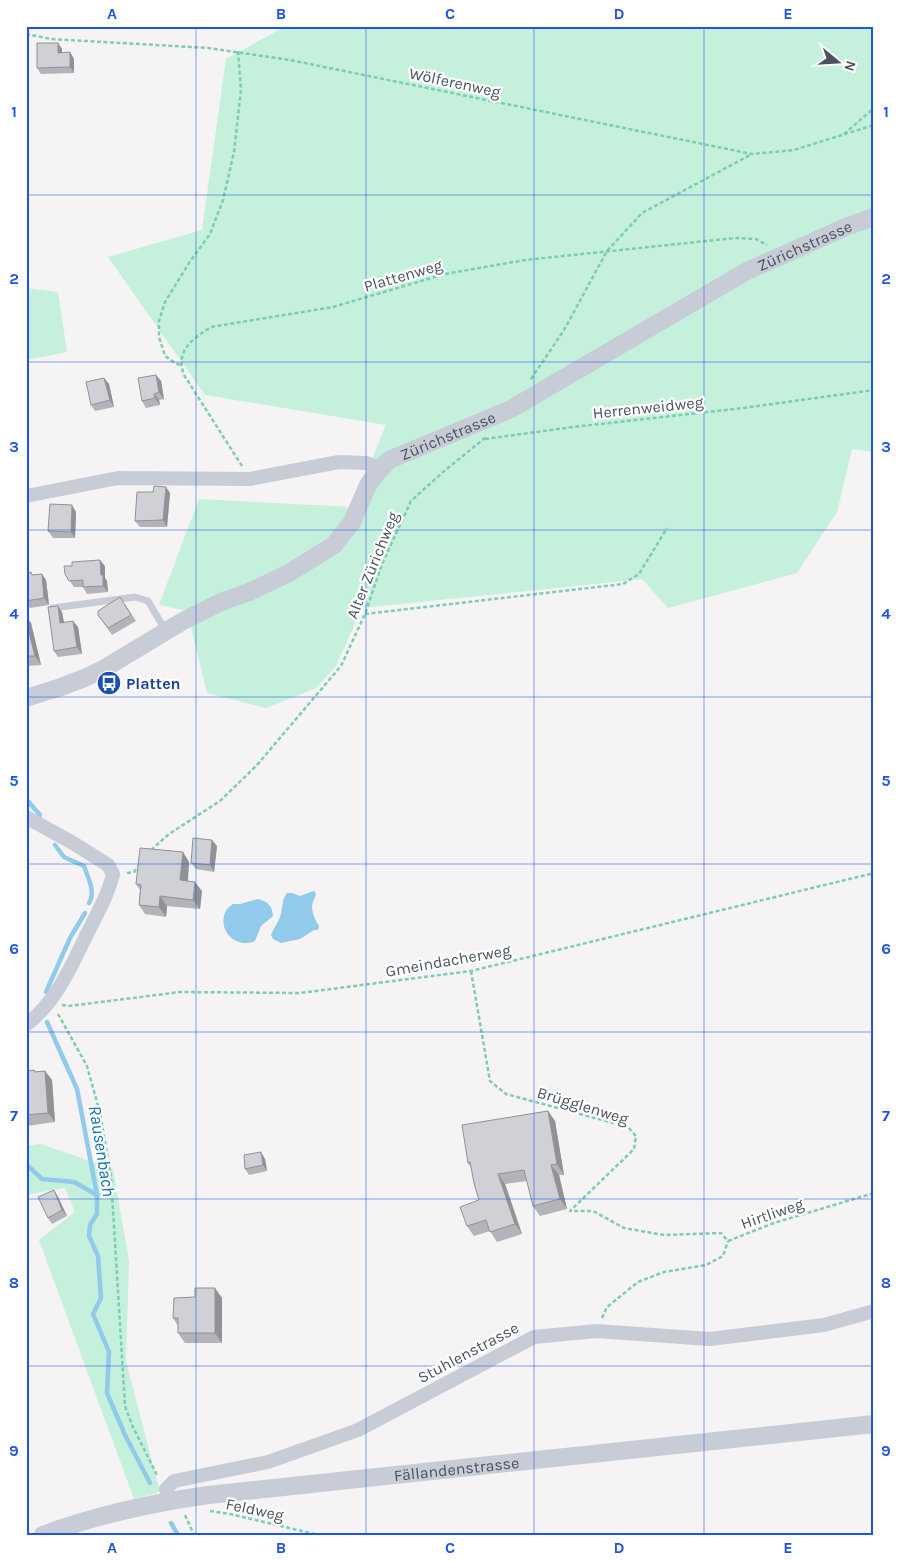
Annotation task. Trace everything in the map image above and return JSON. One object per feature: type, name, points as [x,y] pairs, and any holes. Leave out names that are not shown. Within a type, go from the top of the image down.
[{"type":"street","name":"Zürichstrasse","points":[[26,698],[61,688],[87,677],[220,602],[249,592],[289,573],[334,545],[352,522],[368,485],[389,460],[511,409],[747,271],[848,226],[874,217]]},
{"type":"street","points":[[26,496],[118,478],[250,479],[339,462],[366,463],[381,469]]},
{"type":"street","points":[[26,817],[108,865],[113,874],[109,890],[66,977],[48,1004],[26,1025]]},
{"type":"street","name":"Stuhlenstrasse","points":[[167,1495],[174,1481],[268,1462],[358,1430],[534,1337],[596,1332],[710,1339],[824,1325],[874,1311]]},
{"type":"street","name":"Fällandenstrasse","points":[[43,1535],[167,1495],[260,1489],[874,1424]]},
{"type":"lane","points":[[53,608],[135,597],[148,601],[166,631]]},
{"type":"path","name":"Wölferenweg","points":[[26,34],[51,39],[208,48],[290,60],[752,154],[794,150],[874,126]]},
{"type":"path","points":[[238,52],[241,90],[234,152],[224,200],[210,234],[189,263],[165,302],[159,321],[158,338],[165,356],[180,365],[184,375],[250,479]]},
{"type":"path","points":[[843,135],[874,108]]},
{"type":"path","points":[[527,386],[564,330],[607,251],[642,213],[752,154]]},
{"type":"path","name":"Plattenweg","points":[[180,365],[186,346],[196,336],[211,327],[333,307],[445,274],[525,260],[735,238],[756,239],[784,254]]},
{"type":"path","name":"Herrenweidweg","points":[[475,440],[743,408],[874,390]]},
{"type":"path","name":"Alter Zürichweg","points":[[113,874],[134,872],[152,849],[169,834],[220,801],[257,765],[341,666],[365,614],[382,564],[411,501],[489,434]]},
{"type":"path","points":[[365,614],[623,584],[639,574],[666,528]]},
{"type":"path","name":"Gmeindacherweg","points":[[48,1004],[69,1006],[180,992],[300,993],[472,971],[874,873]]},
{"type":"path","name":"Brügglenweg","points":[[472,971],[490,1081],[506,1094],[628,1127],[636,1136],[634,1149],[570,1211],[593,1212],[624,1228],[664,1235],[721,1233],[728,1241]]},
{"type":"path","points":[[48,1004],[58,1014],[87,1066],[94,1088],[111,1177],[125,1406],[132,1425],[167,1495]]},
{"type":"path","name":"Hirtliweg","points":[[596,1332],[607,1307],[638,1282],[664,1272],[706,1265],[724,1256],[728,1241],[774,1223],[874,1192]]},
{"type":"path","name":"Feldweg","points":[[207,1511],[230,1514],[319,1535]]},
{"type":"path","points":[[192,1513],[185,1514],[194,1535]]},
{"type":"green space","points":[[286,26],[874,26],[874,452],[852,449],[837,512],[797,573],[668,608],[642,579],[362,608],[336,666],[316,688],[266,708],[207,693],[187,611],[159,605],[199,499],[352,507],[386,425],[205,395],[108,257],[202,230],[226,59]]},
{"type":"green space","points":[[26,288],[58,292],[67,352],[26,360]]},
{"type":"green space","points":[[41,1144],[113,1169],[129,1261],[126,1361],[160,1492],[134,1499],[39,1240],[75,1212],[65,1188],[26,1195],[26,1146]]},
{"type":"water","points":[[314,891],[316,894],[312,908],[319,926],[318,930],[314,930],[300,939],[281,943],[273,939],[271,935],[280,917],[287,893],[300,896]]},
{"type":"water","points":[[258,899],[269,905],[273,916],[261,926],[255,941],[248,943],[234,940],[225,930],[224,916],[227,909],[233,904]]},
{"type":"building","points":[[37,43],[58,43],[58,53],[70,52],[70,67],[37,68]]},
{"type":"building","points":[[156,375],[159,392],[154,394],[155,398],[142,401],[138,378]]},
{"type":"building","points":[[104,378],[110,400],[91,405],[86,382]]},
{"type":"building","points":[[154,486],[166,487],[163,520],[135,521],[137,492],[153,492]]},
{"type":"building","points":[[50,504],[72,505],[71,532],[48,531]]},
{"type":"building","points":[[100,560],[103,586],[83,587],[83,580],[69,581],[65,574],[64,566],[72,566],[72,562]]},
{"type":"building","points":[[31,572],[32,575],[42,574],[44,598],[26,601],[26,573]]},
{"type":"building","points":[[120,597],[131,615],[108,628],[98,615],[98,611]]},
{"type":"building","points":[[58,606],[60,623],[73,621],[77,647],[54,651],[48,607]]},
{"type":"building","points":[[26,621],[35,656],[26,656]]},
{"type":"building","points":[[193,838],[212,840],[210,865],[191,863]]},
{"type":"building","points":[[140,848],[183,852],[180,880],[195,882],[193,900],[160,896],[159,907],[139,905],[141,885],[136,884]]},
{"type":"building","points":[[34,1070],[34,1072],[45,1071],[48,1113],[26,1115],[26,1071]]},
{"type":"building","points":[[548,1111],[557,1164],[551,1165],[560,1199],[533,1206],[524,1170],[498,1174],[515,1224],[490,1232],[486,1220],[467,1226],[460,1207],[479,1200],[470,1162],[468,1163],[462,1125]]},
{"type":"building","points":[[261,1152],[263,1165],[245,1169],[244,1155]]},
{"type":"building","points":[[54,1190],[62,1210],[48,1218],[38,1197]]},
{"type":"building","points":[[195,1288],[215,1288],[215,1333],[178,1333],[178,1318],[173,1318],[174,1298],[195,1297]]},
{"type":"waterway","name":"Rausenbach","points":[[26,799],[40,815]]},
{"type":"waterway","name":"Rausenbach","points":[[55,845],[64,857],[84,866],[92,890],[89,903]]},
{"type":"waterway","name":"Rausenbach","points":[[46,992],[70,938],[85,913]]},
{"type":"waterway","name":"Rausenbach","points":[[47,1022],[77,1089],[97,1195],[97,1214],[90,1225],[89,1236],[98,1256],[101,1298],[93,1314],[109,1352],[107,1393],[125,1435],[150,1483]]},
{"type":"waterway","points":[[26,1164],[42,1179],[74,1182],[97,1195]]},
{"type":"waterway","name":"Rausenbach","points":[[171,1523],[178,1535]]},
{"type":"place","name":"Platten","points":[[109,683]]}]
